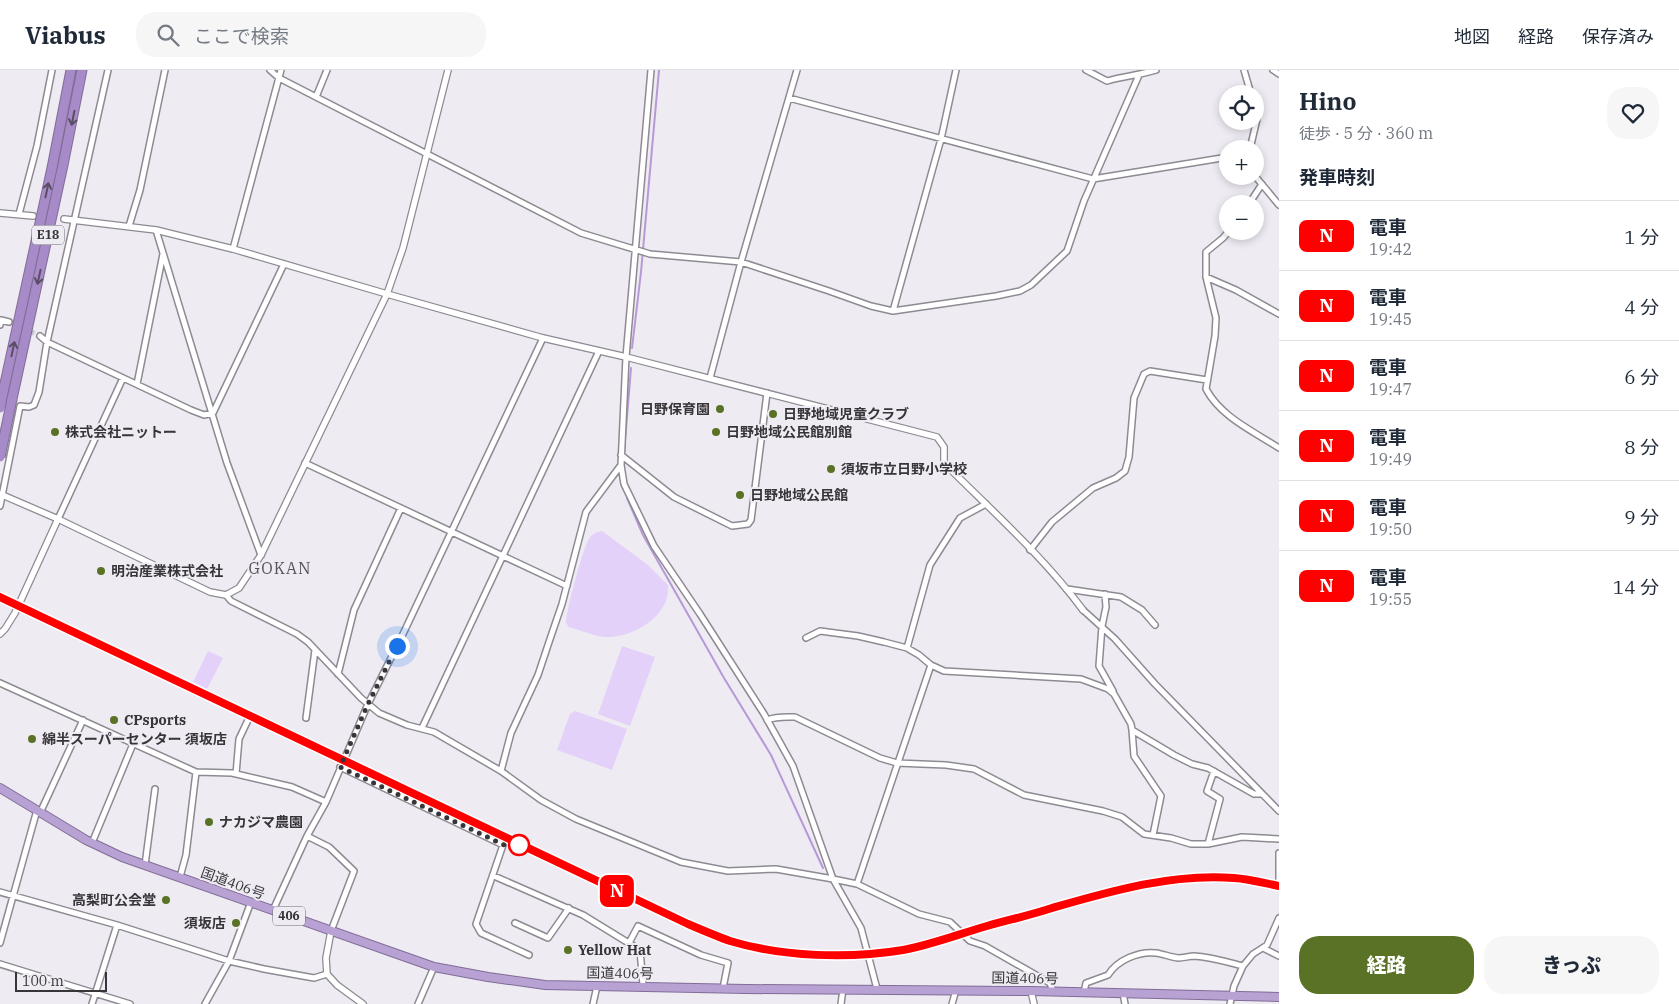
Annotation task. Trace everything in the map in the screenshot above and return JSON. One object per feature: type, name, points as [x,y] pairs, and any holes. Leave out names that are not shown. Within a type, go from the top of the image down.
[{"type":"highway","name":"E18","points":[[0,408],[71,70]]},
{"type":"highway","name":"E18","points":[[0,457],[64,165],[82,70]]},
{"type":"highway","name":"国道406号","points":[[0,788],[92,843],[122,857],[434,967],[488,977],[544,985],[1053,991],[1123,993],[1231,1000],[1279,997]]},
{"type":"street","points":[[19,214],[37,146],[52,70]]},
{"type":"street","points":[[1,399],[20,406],[29,407],[34,405],[108,70]]},
{"type":"street","points":[[129,226],[142,181],[165,70]]},
{"type":"street","points":[[270,70],[279,78],[581,233],[637,250],[672,257],[741,262],[829,290],[871,306],[893,311],[996,296],[1020,291],[1031,286],[1067,251],[1093,179],[1139,75]]},
{"type":"street","points":[[233,249],[281,70]]},
{"type":"street","points":[[316,97],[326,70]]},
{"type":"street","points":[[1,494],[58,519],[210,592],[226,595],[239,588],[261,555],[387,294],[403,248],[448,70]]},
{"type":"street","points":[[651,70],[637,250],[626,357],[621,455],[624,484],[654,546],[700,614],[767,720],[793,766],[834,879],[861,928],[877,989]]},
{"type":"street","points":[[710,378],[741,262],[797,70]]},
{"type":"street","points":[[893,311],[940,139],[956,70]]},
{"type":"street","points":[[1086,70],[1108,81],[1156,70]]},
{"type":"street","points":[[1244,70],[1248,85]]},
{"type":"street","points":[[1273,70],[1279,74]]},
{"type":"street","points":[[789,98],[1093,179],[1219,158]]},
{"type":"street","points":[[1263,185],[1279,205]]},
{"type":"street","points":[[0,213],[33,216]]},
{"type":"street","points":[[64,218],[156,230],[233,249],[543,338],[710,378],[937,437],[944,447],[944,463],[986,504],[1067,589],[1083,610],[1102,626],[1155,684],[1279,812]]},
{"type":"street","points":[[156,230],[227,463],[261,555]]},
{"type":"street","points":[[1221,240],[1206,252],[1206,277],[1216,318],[1215,336],[1206,389],[1216,405],[1228,415],[1279,448]]},
{"type":"street","points":[[136,384],[164,254]]},
{"type":"street","points":[[40,336],[47,342],[204,415],[213,412],[284,264]]},
{"type":"street","points":[[1206,277],[1236,290],[1279,314]]},
{"type":"street","points":[[0,324],[1,320],[9,322]]},
{"type":"street","points":[[274,910],[307,836],[326,802],[368,704],[543,338]]},
{"type":"street","points":[[422,728],[599,352]]},
{"type":"street","points":[[1030,550],[1052,522],[1093,488],[1116,478],[1125,471],[1129,457],[1134,398],[1144,374],[1150,371],[1207,380]]},
{"type":"street","points":[[0,634],[14,613],[123,378]]},
{"type":"street","points":[[621,455],[674,497],[732,526],[748,524],[751,520],[767,393]]},
{"type":"street","points":[[0,506],[20,406]]},
{"type":"street","points":[[305,463],[567,586]]},
{"type":"street","points":[[501,771],[512,734],[538,675],[567,586],[586,512],[621,465]]},
{"type":"street","points":[[907,648],[930,565],[960,518],[986,504]]},
{"type":"street","points":[[338,674],[354,610],[401,508]]},
{"type":"street","points":[[1067,589],[1121,597],[1142,610],[1155,625]]},
{"type":"street","points":[[1105,594],[1106,607],[1102,626],[1099,666],[1131,724],[1134,756],[1161,796],[1152,835]]},
{"type":"street","points":[[226,595],[231,601],[297,634],[308,642],[379,713],[407,725],[434,732],[501,771],[541,800],[576,819],[681,862],[728,872],[776,869],[857,884],[919,914],[950,922],[970,941],[986,946],[1050,983],[1053,991]]},
{"type":"street","points":[[806,638],[820,630],[858,636],[907,648],[931,665],[944,671],[1081,679],[1108,689],[1114,694]]},
{"type":"street","points":[[306,718],[315,650]]},
{"type":"street","points":[[857,884],[931,665]]},
{"type":"street","points":[[0,683],[196,772],[236,774],[292,787],[326,802]]},
{"type":"street","points":[[767,720],[784,716],[796,717],[867,753],[898,763],[974,768],[1024,795],[1114,814],[1133,824],[1144,834],[1171,838],[1191,844],[1208,844],[1242,837],[1279,839]]},
{"type":"street","points":[[0,944],[39,812],[82,720]]},
{"type":"street","points":[[236,774],[239,739],[248,720]]},
{"type":"street","points":[[1132,730],[1174,755],[1214,771],[1254,794],[1261,794]]},
{"type":"street","points":[[92,843],[133,744]]},
{"type":"street","points":[[340,767],[504,845],[476,924],[481,932],[529,955]]},
{"type":"street","points":[[1208,844],[1220,799],[1207,791],[1214,771]]},
{"type":"street","points":[[180,877],[186,855],[196,772]]},
{"type":"street","points":[[145,865],[155,789]]},
{"type":"street","points":[[307,836],[329,847],[354,871],[332,931],[326,958],[327,974],[363,1004]]},
{"type":"street","points":[[1279,853],[1279,883]]},
{"type":"street","points":[[494,876],[583,915],[640,950],[643,986]]},
{"type":"street","points":[[0,892],[117,925],[229,961],[314,978],[327,974]]},
{"type":"street","points":[[205,1004],[229,961],[251,902]]},
{"type":"street","points":[[515,923],[548,938],[568,908]]},
{"type":"street","points":[[1231,1000],[1234,986],[1244,966],[1254,954],[1267,945],[1279,918]]},
{"type":"street","points":[[92,1004],[117,925]]},
{"type":"street","points":[[628,943],[638,926],[701,955],[728,963],[723,988]]},
{"type":"street","points":[[1263,948],[1279,956]]},
{"type":"street","points":[[1084,992],[1086,983],[1108,975],[1111,970],[1123,961],[1139,954],[1155,953],[1180,958],[1192,956],[1217,959],[1244,966]]},
{"type":"street","points":[[0,964],[130,1004]]},
{"type":"street","points":[[418,1004],[434,967]]},
{"type":"street","points":[[593,1004],[597,986]]},
{"type":"street","points":[[841,1004],[843,989]]},
{"type":"street","points":[[952,1004],[956,990]]},
{"type":"street","points":[[1031,991],[1034,1004]]},
{"type":"street","points":[[1123,993],[1125,1004]]},
{"type":"shaded area","points":[[602,531],[648,565],[668,585],[664,605],[658,614],[641,628],[620,636],[610,637],[589,634],[569,627],[566,623],[575,580],[586,545],[593,535]]},
{"type":"shaded area","points":[[622,646],[655,657],[630,726],[598,714]]},
{"type":"shaded area","points":[[208,651],[223,658],[207,689],[193,682]]},
{"type":"shaded area","points":[[575,711],[627,729],[612,770],[557,750],[570,714]]},
{"type":"waterway","points":[[632,348],[641,272],[659,70]]},
{"type":"waterway","points":[[624,453],[631,368]]},
{"type":"waterway","points":[[627,498],[643,535],[724,678],[771,755],[823,868]]},
{"type":"tunnel","points":[[16,325],[40,336]]},
{"type":"railway","points":[[0,597],[688,924],[731,941],[806,953],[868,954],[905,950],[1132,886],[1199,878],[1234,878],[1279,886]]},
{"type":"train","name":"N","points":[[0,597],[253,718],[344,759],[474,824],[688,924],[731,941],[782,951],[806,953],[853,955],[882,953],[905,950],[1132,886],[1170,880],[1234,878],[1279,886]]},
{"type":"place","name":"日野保育園","points":[[720,409]]},
{"type":"place","name":"日野地域児童クラブ","points":[[773,414]]},
{"type":"place","name":"株式会社ニットー","points":[[55,432]]},
{"type":"place","name":"日野地域公民館別館","points":[[716,432]]},
{"type":"place","name":"須坂市立日野小学校","points":[[831,469]]},
{"type":"place","name":"日野地域公民館","points":[[740,495]]},
{"type":"place","name":"明治産業株式会社","points":[[101,571]]},
{"type":"place","name":"CPsports","points":[[114,720]]},
{"type":"place","name":"綿半スーパーセンター 須坂店","points":[[32,739]]},
{"type":"place","name":"ナカジマ農園","points":[[209,822]]},
{"type":"place","name":"高梨町公会堂","points":[[166,900]]},
{"type":"place","name":"須坂店","points":[[236,923]]},
{"type":"place","name":"Yellow Hat","points":[[568,950]]},
{"type":"district","name":"GOKAN","points":[[280,568]]},
{"type":"route","points":[[397,646],[368,704],[340,767],[504,845],[519,845]]}]
